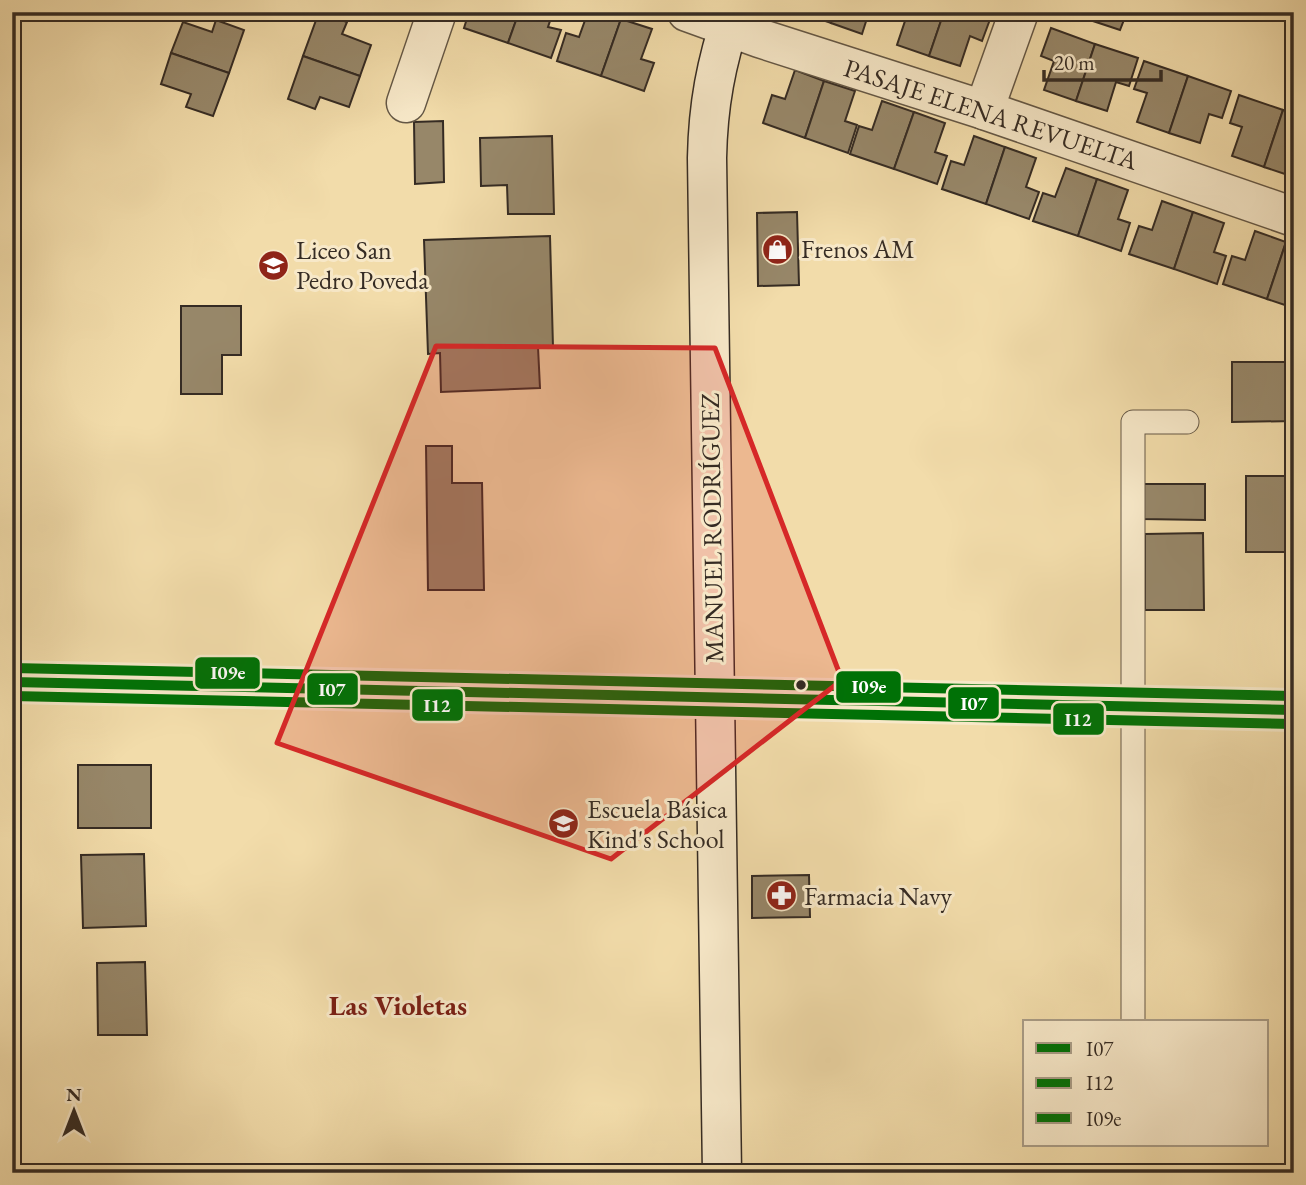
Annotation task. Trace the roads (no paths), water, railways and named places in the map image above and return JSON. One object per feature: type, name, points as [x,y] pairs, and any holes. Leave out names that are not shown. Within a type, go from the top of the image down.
[{"type":"street","points":[[405,103],[437,12]]},
{"type":"street","name":"PASAJE ELENA REVUELTA","points":[[687,12],[730,19],[1294,217]]},
{"type":"street","points":[[984,110],[1019,12]]},
{"type":"street","name":"MANUEL RODRÍGUEZ","points":[[722,1173],[707,135],[710,94],[730,19]]},
{"type":"street","points":[[12,682],[1294,710]]},
{"type":"lane","points":[[1133,1020],[1133,422],[1187,422]]},
{"type":"place","name":"Frenos AM","points":[[778,249]]},
{"type":"place","name":"Liceo San Pedro Poveda","points":[[273,265]]},
{"type":"place","name":"Escuela Básica Kind's School","points":[[564,824]]},
{"type":"place","name":"Farmacia Navy","points":[[781,896]]},
{"type":"district","name":"Las Violetas","points":[[398,1005]]}]
